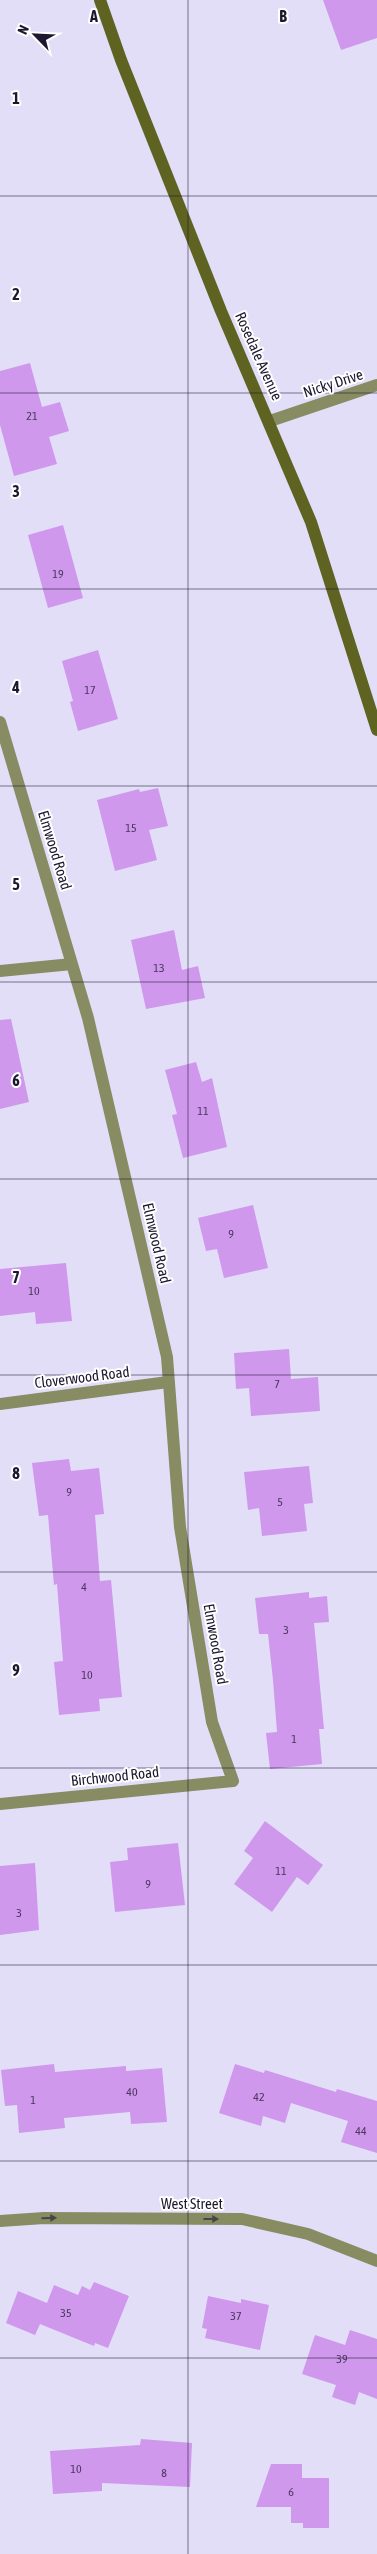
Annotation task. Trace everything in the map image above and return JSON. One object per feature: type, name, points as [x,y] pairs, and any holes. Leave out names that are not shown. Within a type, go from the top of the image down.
[{"type":"street","name":"Rosedale Avenue","points":[[100,0],[121,60],[217,302],[312,522],[377,730]]},
{"type":"street","name":"Nicky Drive","points":[[270,421],[377,385]]},
{"type":"street","name":"Elmwood Road","points":[[0,722],[88,1018],[167,1357],[180,1527],[212,1722],[233,1781]]},
{"type":"street","points":[[0,971],[72,964]]},
{"type":"street","name":"Cloverwood Road","points":[[0,1404],[168,1382]]},
{"type":"street","name":"Birchwood Road","points":[[0,1804],[233,1781]]},
{"type":"street","name":"West Street","points":[[0,2221],[44,2218],[242,2219],[308,2234],[377,2261]]},
{"type":"building","points":[[323,0],[377,0],[377,38],[341,50]]},
{"type":"building","points":[[30,363],[42,407],[60,402],[69,431],[49,437],[57,464],[14,476],[0,425],[0,371]]},
{"type":"building","points":[[63,525],[83,598],[48,608],[28,535]]},
{"type":"building","points":[[98,650],[118,719],[78,731],[70,702],[73,701],[62,661]]},
{"type":"building","points":[[158,788],[168,826],[149,830],[157,860],[115,871],[97,800],[139,789],[140,792]]},
{"type":"building","points":[[174,930],[182,970],[198,966],[205,998],[146,1009],[131,940]]},
{"type":"building","points":[[11,1019],[29,1102],[0,1109],[0,1020]]},
{"type":"building","points":[[196,1062],[202,1082],[212,1078],[227,1147],[183,1158],[172,1115],[177,1114],[165,1070]]},
{"type":"building","points":[[253,1205],[268,1268],[224,1278],[217,1249],[206,1251],[198,1218]]},
{"type":"building","points":[[66,1263],[72,1321],[36,1324],[35,1312],[0,1316],[0,1269]]},
{"type":"building","points":[[289,1349],[291,1379],[318,1377],[320,1411],[251,1416],[249,1388],[236,1389],[234,1353]]},
{"type":"building","points":[[69,1459],[71,1471],[99,1468],[104,1514],[95,1515],[100,1581],[111,1580],[122,1697],[99,1699],[100,1711],[59,1715],[54,1662],[63,1661],[57,1584],[54,1585],[48,1515],[39,1516],[32,1463]]},
{"type":"building","points":[[309,1466],[313,1503],[304,1504],[307,1531],[262,1536],[259,1508],[248,1510],[244,1472]]},
{"type":"building","points":[[309,1592],[309,1598],[327,1596],[329,1622],[314,1623],[324,1729],[319,1729],[322,1764],[270,1769],[266,1733],[277,1732],[273,1680],[268,1634],[259,1634],[255,1598]]},
{"type":"building","points":[[265,1821],[323,1865],[308,1885],[297,1877],[272,1912],[234,1884],[253,1858],[244,1851]]},
{"type":"building","points":[[178,1843],[185,1905],[115,1912],[110,1862],[128,1860],[127,1848]]},
{"type":"building","points":[[35,1863],[39,1930],[0,1935],[0,1866]]},
{"type":"building","points":[[54,2064],[55,2072],[126,2066],[126,2071],[162,2068],[167,2122],[131,2124],[130,2112],[64,2118],[65,2128],[19,2133],[17,2105],[5,2106],[1,2070]]},
{"type":"building","points":[[235,2064],[264,2073],[265,2070],[336,2092],[337,2089],[377,2101],[377,2153],[341,2142],[348,2121],[291,2103],[285,2123],[263,2116],[261,2126],[219,2113]]},
{"type":"building","points":[[94,2282],[129,2296],[108,2348],[95,2343],[94,2346],[40,2324],[35,2335],[6,2323],[18,2291],[47,2303],[54,2285],[78,2295],[82,2286],[90,2290]]},
{"type":"building","points":[[208,2296],[241,2303],[241,2299],[269,2305],[260,2350],[205,2338],[207,2329],[202,2328]]},
{"type":"building","points":[[350,2330],[377,2339],[377,2399],[359,2392],[355,2405],[332,2397],[336,2385],[302,2374],[315,2335],[345,2345]]},
{"type":"building","points":[[141,2439],[192,2443],[190,2487],[102,2483],[102,2491],[53,2494],[50,2451],[140,2445]]},
{"type":"building","points":[[271,2464],[302,2464],[302,2478],[329,2478],[329,2528],[303,2528],[303,2523],[291,2523],[291,2507],[256,2507]]}]
